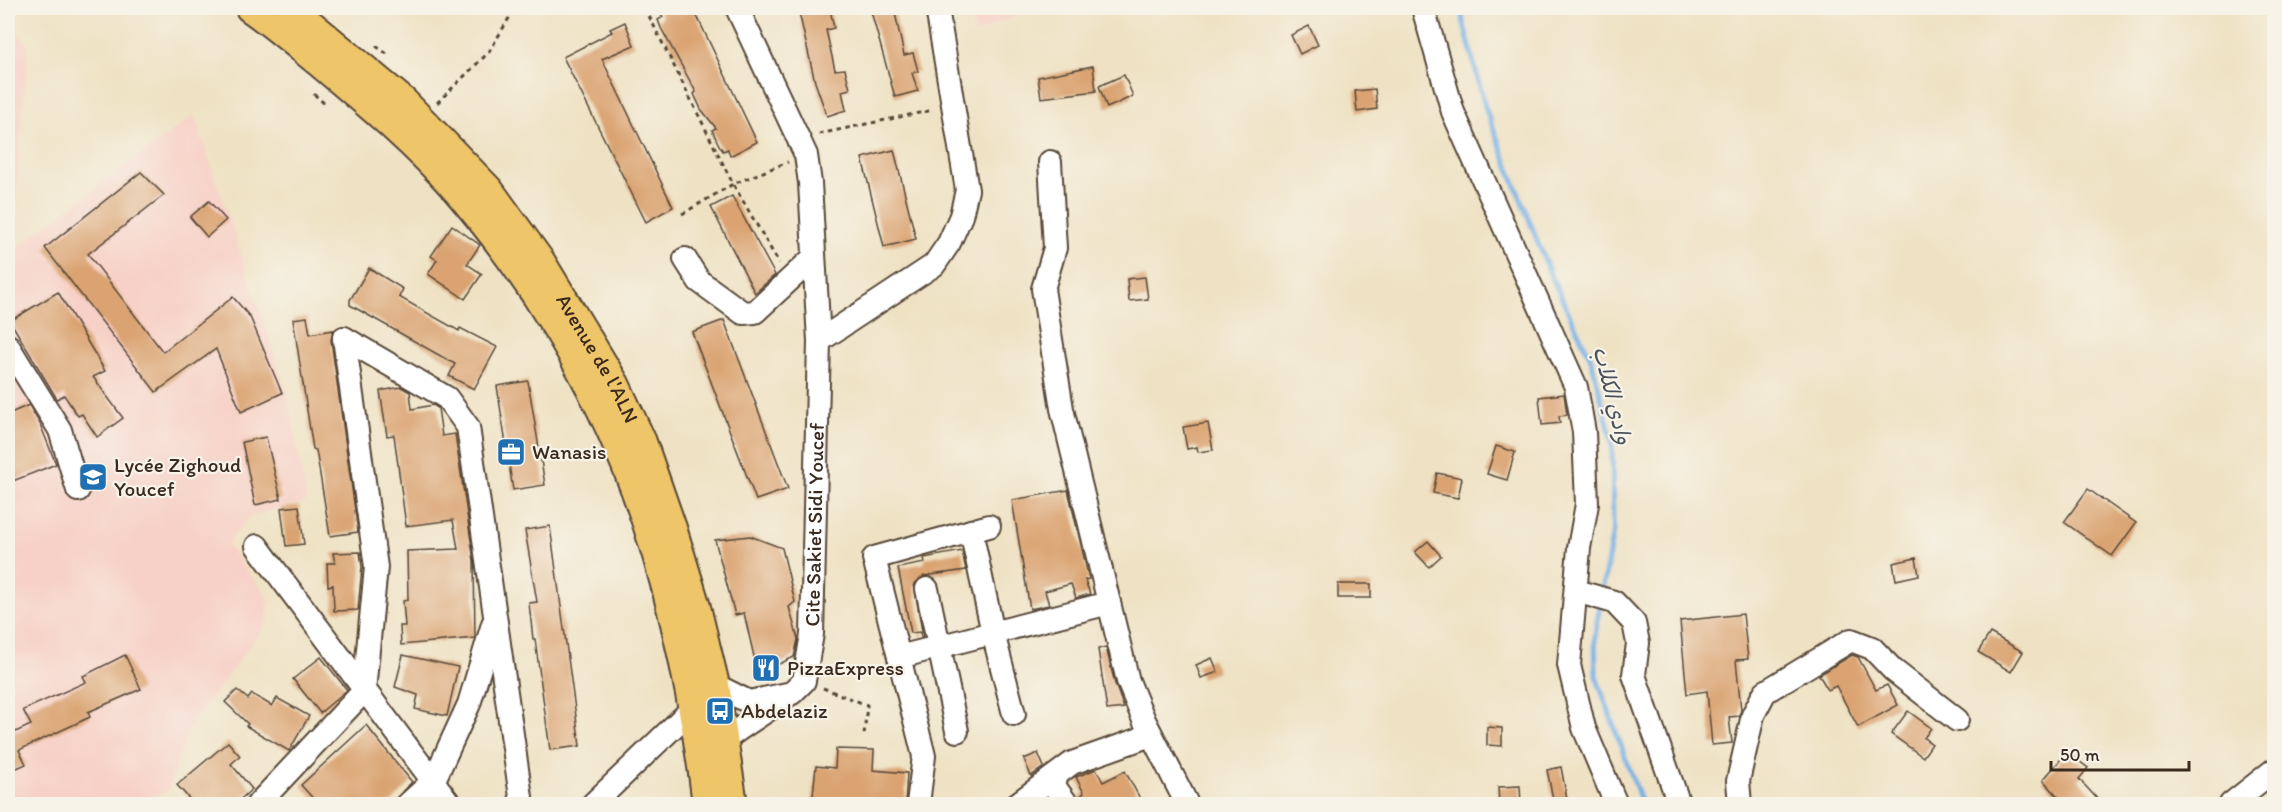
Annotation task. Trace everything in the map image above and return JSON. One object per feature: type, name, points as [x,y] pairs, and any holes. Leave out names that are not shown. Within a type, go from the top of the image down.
[{"type":"main road","points":[[250,8],[295,17],[375,110],[453,186],[506,253],[553,324],[597,403],[635,489],[676,622],[707,804]]},
{"type":"main road","name":"Avenue de l'ALN","points":[[295,17],[421,119],[489,190],[541,262],[615,384],[642,442],[672,528],[715,685],[733,804]]},
{"type":"street","name":"Cite Sakiet Sidi Youcef","points":[[737,8],[803,146],[810,183],[819,341],[812,634],[798,687]]},
{"type":"street","points":[[819,341],[934,266],[950,243],[961,216],[967,190],[937,8]]},
{"type":"street","points":[[1423,8],[1453,112],[1576,387],[1584,432],[1587,504],[1569,665],[1584,728],[1616,804]]},
{"type":"street","points":[[1050,162],[1055,248],[1043,289],[1062,408],[1128,681],[1151,735],[1187,804]]},
{"type":"street","points":[[685,258],[699,281],[743,314],[755,312],[813,258]]},
{"type":"street","points":[[258,804],[364,691],[376,567],[344,338],[392,363],[447,398],[468,427],[522,804]]},
{"type":"street","points":[[8,346],[60,430],[78,490]]},
{"type":"street","points":[[918,804],[924,756],[874,558],[980,529],[993,633],[1014,714]]},
{"type":"street","points":[[257,546],[450,804]]},
{"type":"street","points":[[927,589],[957,731]]},
{"type":"street","points":[[1576,591],[1614,602],[1634,623],[1638,643],[1634,675],[1679,804]]},
{"type":"street","points":[[899,657],[1109,603]]},
{"type":"street","points":[[408,804],[434,780],[469,704],[496,616]]},
{"type":"street","points":[[1740,804],[1738,781],[1753,715],[1765,692],[1851,640],[1872,648],[1893,670],[1957,720]]},
{"type":"street","points":[[715,685],[749,702],[798,687]]},
{"type":"street","points":[[702,764],[724,740],[769,712],[798,687]]},
{"type":"street","points":[[593,804],[692,709]]},
{"type":"street","points":[[1017,804],[1082,759],[1151,735]]},
{"type":"street","points":[[2231,804],[2274,770]]},
{"type":"street","points":[[1050,780],[1067,804]]},
{"type":"path","points":[[421,119],[489,52],[515,8]]},
{"type":"path","points":[[645,8],[733,184],[789,282]]},
{"type":"path","points":[[375,45],[387,54]]},
{"type":"path","points":[[314,94],[327,106]]},
{"type":"path","points":[[682,214],[803,146],[954,105]]},
{"type":"path","points":[[798,687],[867,705],[864,735]]},
{"type":"shaded area","points":[[970,8],[1033,8],[975,34]]},
{"type":"shaded area","points":[[8,19],[28,46],[11,252],[194,115],[287,392],[307,502],[250,516],[227,544],[268,598],[268,621],[188,729],[168,791],[128,804],[8,804]]},
{"type":"building","points":[[657,8],[693,8],[757,142],[730,156],[728,149],[723,151],[712,130],[716,128],[701,109],[694,94],[696,92],[661,28],[658,20],[663,17]]},
{"type":"building","points":[[798,8],[830,9],[834,28],[826,30],[835,70],[845,69],[850,89],[842,91],[846,110],[827,116],[815,82]]},
{"type":"building","points":[[870,8],[894,8],[904,55],[913,53],[918,71],[912,73],[918,91],[895,97]]},
{"type":"building","points":[[625,22],[634,45],[602,59],[673,207],[646,222],[563,57],[612,32],[610,29]]},
{"type":"building","points":[[1309,26],[1318,45],[1300,54],[1291,35]]},
{"type":"building","points":[[1093,66],[1096,91],[1041,98],[1038,77]]},
{"type":"building","points":[[1124,75],[1133,96],[1107,108],[1099,86]]},
{"type":"building","points":[[1375,89],[1377,109],[1357,112],[1355,91]]},
{"type":"building","points":[[894,150],[916,239],[884,247],[862,158]]},
{"type":"building","points":[[141,172],[164,195],[88,254],[163,352],[233,297],[250,317],[282,393],[241,412],[216,349],[156,392],[45,248]]},
{"type":"building","points":[[732,196],[775,275],[755,293],[711,207]]},
{"type":"building","points":[[209,201],[226,220],[207,237],[190,217]]},
{"type":"building","points":[[452,225],[480,245],[467,264],[482,274],[465,299],[428,274],[437,260],[431,256]]},
{"type":"building","points":[[369,268],[403,289],[399,297],[459,331],[460,328],[497,347],[474,389],[449,376],[455,364],[350,305],[350,300]]},
{"type":"building","points":[[1145,277],[1148,299],[1129,301],[1127,279]]},
{"type":"building","points":[[58,292],[105,371],[93,377],[123,418],[97,437],[82,414],[78,416],[64,395],[57,399],[10,321]]},
{"type":"building","points":[[307,317],[310,334],[333,330],[331,340],[358,532],[330,536],[316,450],[313,449],[293,319]]},
{"type":"building","points":[[724,320],[788,489],[756,500],[692,332]]},
{"type":"building","points":[[528,381],[545,485],[513,490],[497,386]]},
{"type":"building","points":[[401,387],[410,392],[412,409],[433,405],[438,408],[442,436],[455,434],[474,561],[475,638],[401,645],[400,626],[405,626],[403,601],[408,600],[407,551],[458,549],[453,520],[406,526],[394,435],[387,436],[380,391]]},
{"type":"building","points":[[1564,394],[1567,415],[1559,416],[1560,423],[1542,425],[1539,397]]},
{"type":"building","points":[[29,405],[40,424],[56,464],[8,483],[8,414]]},
{"type":"building","points":[[1208,423],[1213,450],[1198,452],[1197,447],[1187,449],[1183,427]]},
{"type":"building","points":[[266,437],[281,499],[255,505],[242,442]]},
{"type":"building","points":[[1496,446],[1515,452],[1507,480],[1487,474]]},
{"type":"building","points":[[1437,473],[1462,478],[1458,498],[1433,493]]},
{"type":"building","points":[[2088,489],[2136,523],[2112,556],[2064,522]]},
{"type":"building","points":[[1068,490],[1089,579],[1085,580],[1090,594],[1076,598],[1071,584],[1045,591],[1049,605],[1030,609],[1012,500]]},
{"type":"building","points":[[299,506],[304,544],[286,546],[281,508]]},
{"type":"building","points":[[550,526],[580,746],[550,750],[535,639],[533,639],[529,603],[537,602],[525,530]]},
{"type":"building","points":[[750,536],[782,548],[795,602],[789,607],[798,639],[794,657],[758,674],[744,613],[735,615],[715,540]]},
{"type":"building","points":[[1428,541],[1441,556],[1429,567],[1415,552]]},
{"type":"building","points":[[962,551],[966,570],[924,576],[914,584],[923,637],[920,632],[911,633],[898,568],[925,563],[924,558]]},
{"type":"building","points":[[360,552],[362,567],[358,610],[334,611],[333,585],[328,586],[327,563],[335,563],[333,553]]},
{"type":"building","points":[[1916,558],[1919,575],[1896,580],[1893,563]]},
{"type":"building","points":[[1338,584],[1371,584],[1371,598],[1338,598]]},
{"type":"building","points":[[1743,614],[1748,659],[1736,660],[1741,710],[1739,716],[1729,717],[1732,743],[1712,745],[1707,691],[1687,694],[1680,621]]},
{"type":"building","points":[[1990,633],[2023,652],[2011,672],[1978,652]]},
{"type":"building","points":[[1106,647],[1115,684],[1124,708],[1107,710],[1098,649]]},
{"type":"building","points":[[125,655],[141,689],[88,712],[90,717],[19,750],[26,764],[8,772],[8,727],[11,734],[31,725],[23,710],[86,682],[83,676]]},
{"type":"building","points":[[403,655],[458,667],[447,716],[415,709],[418,695],[395,687]]},
{"type":"building","points":[[1852,655],[1858,657],[1876,690],[1887,685],[1898,705],[1858,727],[1836,686],[1828,690],[1819,675]]},
{"type":"building","points":[[321,657],[347,690],[320,713],[293,679]]},
{"type":"building","points":[[1212,658],[1218,672],[1201,678],[1196,665]]},
{"type":"building","points":[[237,690],[248,699],[252,694],[272,706],[277,698],[309,716],[289,751],[246,726],[248,724],[225,702]]},
{"type":"building","points":[[1908,711],[1931,728],[1924,738],[1932,744],[1923,757],[1891,734]]},
{"type":"building","points":[[366,725],[412,782],[390,804],[318,804],[301,785]]},
{"type":"building","points":[[1487,727],[1502,728],[1502,746],[1487,745]]},
{"type":"building","points":[[228,742],[240,756],[231,764],[252,789],[235,804],[194,804],[177,785]]},
{"type":"building","points":[[836,749],[874,750],[873,770],[907,773],[905,804],[812,804],[816,766],[835,768]]},
{"type":"building","points":[[2067,752],[2088,768],[2079,779],[2102,804],[2065,804],[2043,780]]},
{"type":"building","points":[[1038,753],[1044,767],[1031,776],[1024,759]]},
{"type":"building","points":[[1561,767],[1568,804],[1554,804],[1547,770]]},
{"type":"building","points":[[1096,769],[1103,782],[1125,771],[1143,804],[1080,804],[1079,797],[1084,793],[1076,777]]},
{"type":"building","points":[[1520,786],[1521,804],[1499,804],[1498,787]]},
{"type":"waterway","name":"وادي الكلاب","points":[[1460,8],[1485,107],[1551,276],[1591,359],[1612,440],[1613,531],[1602,592]]},
{"type":"waterway","name":"وادي الكلاب","points":[[1600,605],[1595,636],[1596,676],[1642,804]]},
{"type":"place","name":"Wanasis","points":[[511,452]]},
{"type":"place","name":"Lycée Zighoud Youcef","points":[[93,477]]},
{"type":"place","name":"PizzaExpress","points":[[766,668]]},
{"type":"place","name":"Abdelaziz","points":[[720,711]]}]
